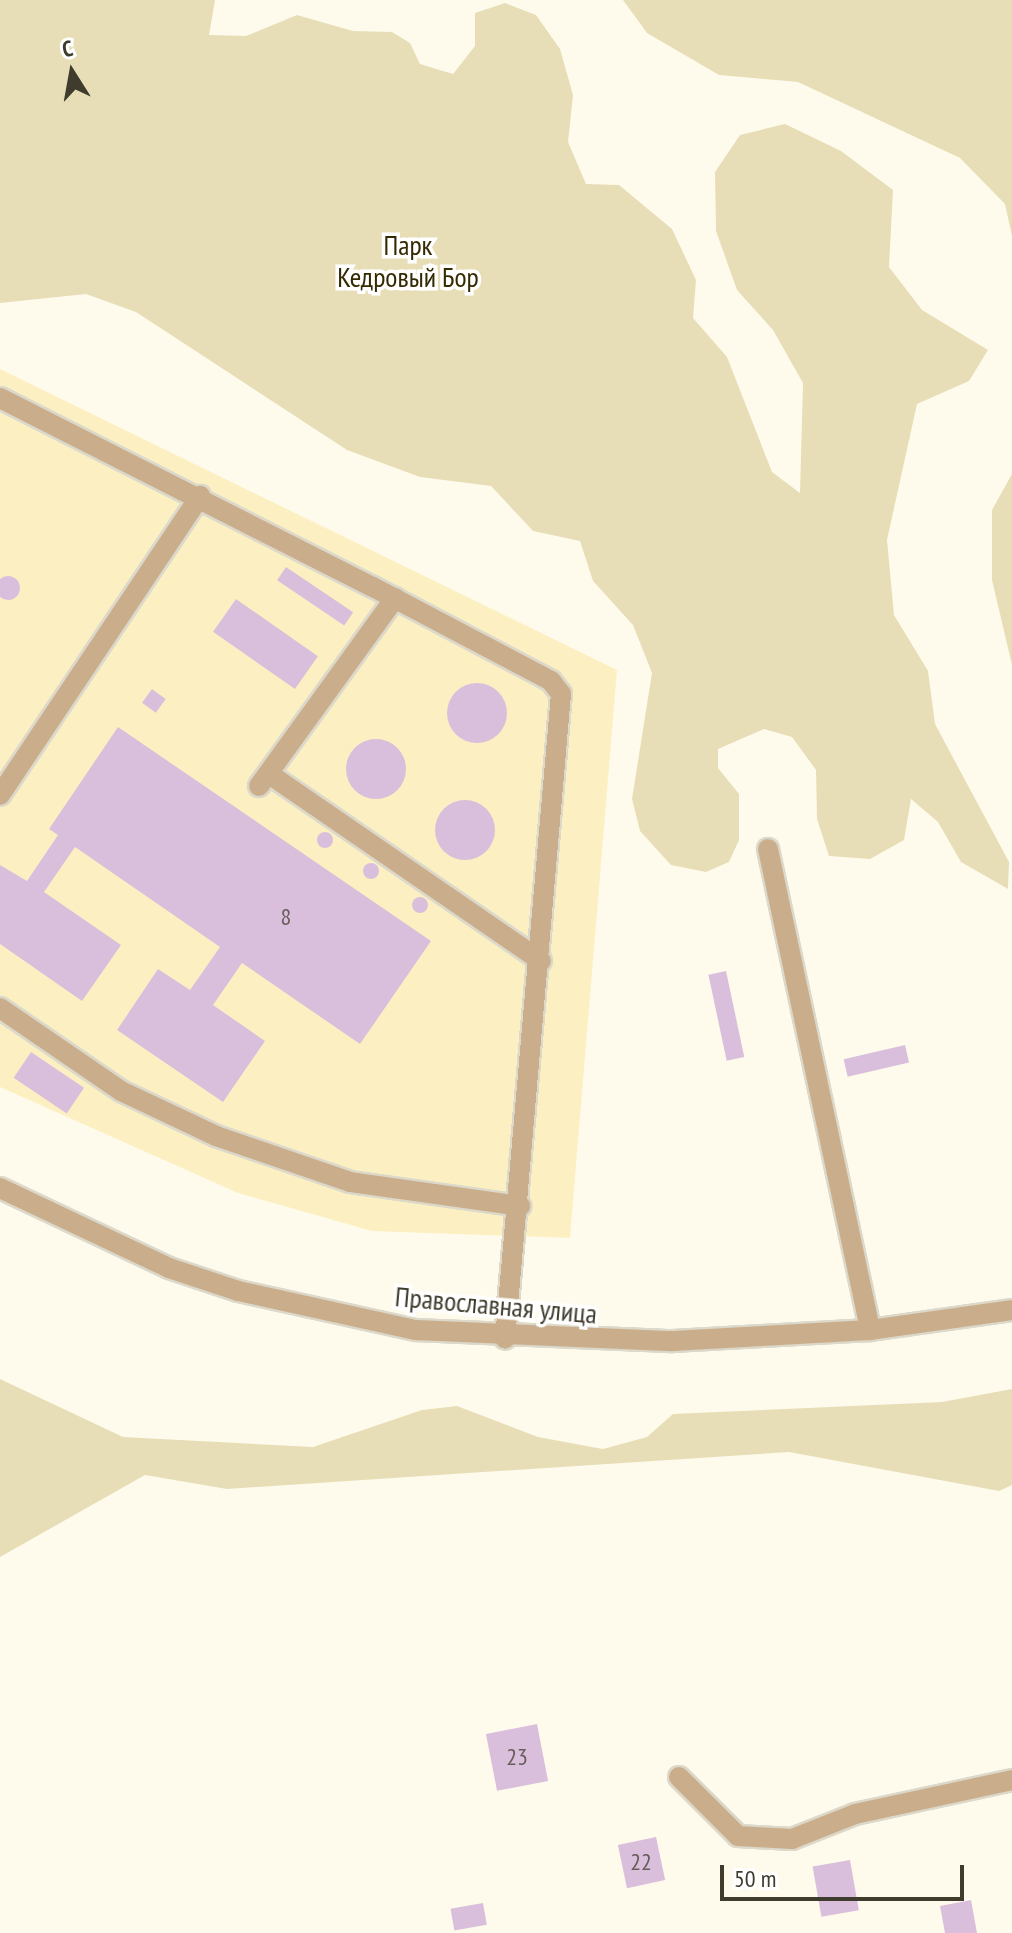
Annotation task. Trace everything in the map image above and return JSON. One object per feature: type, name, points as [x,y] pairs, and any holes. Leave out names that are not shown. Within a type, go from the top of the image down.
[{"type":"street","points":[[0,398],[200,496],[395,598],[551,681],[561,694],[520,1206],[505,1339]]},
{"type":"street","points":[[0,795],[200,496]]},
{"type":"street","points":[[395,598],[264,780],[541,961]]},
{"type":"street","points":[[768,849],[870,1330]]},
{"type":"street","points":[[0,1008],[121,1091],[216,1136],[350,1182],[520,1206]]},
{"type":"street","name":"Православная улица","points":[[0,1188],[169,1268],[238,1291],[314,1311],[505,1339],[673,1341],[870,1330],[1012,1310]]},
{"type":"street","points":[[679,1777],[738,1836],[792,1839],[855,1814],[1012,1780]]},
{"type":"shaded area","points":[[0,369],[617,670],[570,1238],[372,1231],[238,1193],[0,1087]]},
{"type":"green space","name":"Парк Кедровый Бор","points":[[0,0],[215,0],[209,35],[246,36],[297,15],[353,31],[392,32],[410,43],[420,64],[453,74],[475,46],[475,13],[505,3],[536,15],[560,49],[573,95],[568,142],[586,184],[619,185],[672,229],[696,280],[693,318],[727,357],[772,472],[800,493],[803,383],[773,330],[737,290],[716,231],[715,172],[740,135],[785,124],[841,151],[893,190],[889,267],[922,310],[988,350],[969,381],[917,404],[887,540],[894,615],[928,671],[935,724],[1009,862],[1008,889],[961,862],[938,822],[911,799],[904,840],[870,859],[829,856],[817,819],[816,770],[792,737],[764,729],[718,749],[718,768],[739,794],[739,840],[729,862],[706,872],[671,865],[640,831],[632,799],[652,673],[633,625],[593,581],[580,541],[533,531],[491,486],[420,477],[347,450],[136,312],[86,294],[0,303]]},
{"type":"green space","points":[[623,0],[1012,0],[1012,236],[1005,204],[960,158],[798,82],[719,75],[647,33]]},
{"type":"green space","points":[[1012,474],[1012,665],[992,580],[992,510]]},
{"type":"green space","points":[[0,1379],[123,1437],[313,1447],[422,1410],[457,1406],[538,1437],[603,1449],[647,1437],[673,1414],[942,1402],[1012,1389],[1012,1485],[999,1491],[789,1452],[227,1489],[145,1475],[0,1557]]},
{"type":"building","points":[[286,567],[353,612],[344,626],[277,580]]},
{"type":"building","points":[[8,576],[17,579],[20,588],[17,597],[8,600],[-1,597],[-4,588],[-1,579]]},
{"type":"building","points":[[236,599],[318,656],[295,689],[213,632]]},
{"type":"building","points":[[477,683],[489,685],[498,692],[505,701],[505,725],[498,734],[489,741],[477,743],[465,741],[456,734],[449,725],[447,713],[449,701],[456,692],[465,685]]},
{"type":"building","points":[[152,689],[166,699],[156,713],[142,703]]},
{"type":"building","points":[[118,727],[431,941],[360,1044],[242,963],[213,1005],[265,1041],[223,1102],[117,1030],[158,969],[190,990],[220,947],[75,847],[44,892],[121,945],[82,1001],[0,944],[0,865],[27,881],[58,835],[49,829]]},
{"type":"building","points":[[376,739],[388,741],[397,748],[404,757],[404,781],[397,790],[388,797],[376,799],[364,797],[355,790],[348,781],[346,769],[348,757],[355,748],[364,741]]},
{"type":"building","points":[[465,800],[477,802],[486,809],[493,818],[493,842],[486,851],[477,858],[465,860],[453,858],[444,851],[437,842],[435,830],[437,818],[444,809],[453,802]]},
{"type":"building","points":[[322,832],[328,832],[333,840],[331,846],[322,848],[317,843],[317,837]]},
{"type":"building","points":[[368,863],[374,863],[379,871],[377,877],[368,879],[363,874],[363,868]]},
{"type":"building","points":[[417,897],[423,897],[428,905],[426,911],[417,913],[412,908],[412,902]]},
{"type":"building","points":[[726,971],[744,1057],[727,1061],[708,975]]},
{"type":"building","points":[[905,1045],[909,1063],[848,1077],[844,1059]]},
{"type":"building","points":[[31,1052],[84,1088],[67,1113],[14,1078]]},
{"type":"building","points":[[537,1724],[548,1781],[497,1791],[486,1734]]},
{"type":"building","points":[[656,1837],[665,1880],[627,1888],[618,1845]]},
{"type":"building","points":[[850,1860],[859,1910],[821,1917],[813,1867]]},
{"type":"building","points":[[971,1900],[977,1933],[945,1933],[940,1906]]},
{"type":"building","points":[[483,1903],[487,1925],[454,1930],[451,1909]]}]
